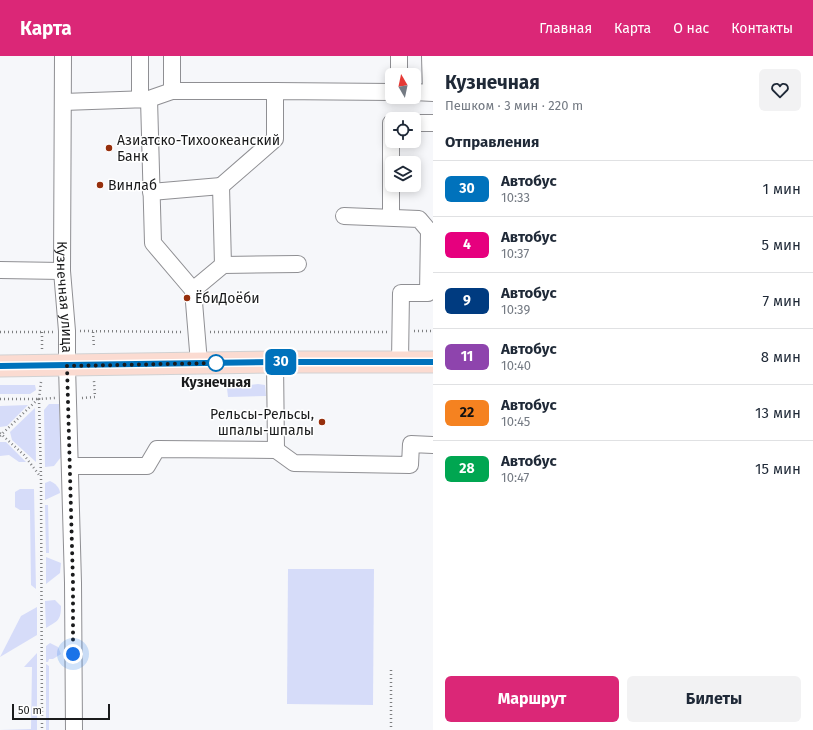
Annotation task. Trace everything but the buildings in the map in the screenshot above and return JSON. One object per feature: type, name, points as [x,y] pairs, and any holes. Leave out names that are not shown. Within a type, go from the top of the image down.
[{"type":"main road","points":[[0,366],[275,362],[433,362]]},
{"type":"street","name":"Кузнечная улица","points":[[63,56],[62,271],[67,331],[73,583],[74,730]]},
{"type":"street","points":[[140,56],[151,192],[153,243],[193,290],[199,363]]},
{"type":"street","points":[[172,56],[172,91]]},
{"type":"street","points":[[399,56],[399,68]]},
{"type":"street","points":[[421,92],[432,92],[430,56]]},
{"type":"street","points":[[63,102],[144,99],[172,91],[275,90],[385,92]]},
{"type":"street","points":[[151,192],[220,186],[275,139],[275,90]]},
{"type":"street","points":[[421,123],[433,123]]},
{"type":"street","points":[[390,148],[391,212]]},
{"type":"street","points":[[220,186],[223,265]]},
{"type":"street","points":[[344,216],[419,219],[429,231],[428,293],[402,293],[400,361]]},
{"type":"street","points":[[193,290],[223,265],[298,264]]},
{"type":"street","points":[[0,270],[62,271]]},
{"type":"street","points":[[275,362],[276,450]]},
{"type":"street","points":[[70,466],[147,466],[157,449],[276,450],[294,463],[410,465],[411,444],[433,445]]},
{"type":"path","points":[[0,332],[433,331]]},
{"type":"path","points":[[0,399],[39,399]]},
{"type":"path","points":[[39,399],[0,434],[24,455],[41,477]]},
{"type":"path","points":[[39,399],[41,477],[42,730]]},
{"type":"path","points":[[391,670],[391,730]]},
{"type":"shaded area","points":[[258,384],[265,385],[266,396],[228,397],[227,388]]},
{"type":"shaded area","points":[[0,385],[35,385],[36,390],[30,394],[0,394]]},
{"type":"shaded area","points":[[49,404],[59,404],[61,457],[54,466],[45,467],[44,410]]},
{"type":"shaded area","points":[[28,405],[7,426],[0,427],[0,406]]},
{"type":"shaded area","points":[[35,408],[36,462],[12,440],[10,432]]},
{"type":"shaded area","points":[[0,442],[6,442],[26,462],[19,462],[9,455],[0,456]]},
{"type":"shaded area","points":[[50,481],[57,486],[60,493],[45,500],[45,483]]},
{"type":"shaded area","points":[[20,489],[34,489],[36,589],[31,585],[30,510],[20,510],[15,507],[15,492]]},
{"type":"shaded area","points":[[45,505],[48,505],[49,553],[46,553]]},
{"type":"shaded area","points":[[46,557],[61,563],[60,573],[46,584]]},
{"type":"shaded area","points":[[288,569],[374,569],[373,705],[287,704]]},
{"type":"shaded area","points":[[55,600],[61,606],[60,614],[56,622],[46,628],[45,601]]},
{"type":"shaded area","points":[[37,607],[37,635],[0,657],[21,616]]},
{"type":"shaded area","points":[[50,643],[58,647],[61,654],[53,659],[49,659],[48,662],[46,662],[46,646]]},
{"type":"shaded area","points":[[37,653],[37,730],[0,730],[31,729],[32,667],[24,667]]},
{"type":"shaded area","points":[[46,664],[49,666],[49,730],[46,730]]},
{"type":"bus line","name":"30","points":[[0,366],[275,362],[433,362]]},
{"type":"place","name":"Азиатско-Тихоокеанский Банк","points":[[109,148]]},
{"type":"place","name":"Винлаб","points":[[100,185]]},
{"type":"place","name":"ЁбиДоёби","points":[[187,298]]},
{"type":"place","name":"Кузнечная","points":[[216,363]]},
{"type":"place","name":"Рельсы-Рельсы, шпалы-шпалы","points":[[322,422]]},
{"type":"route","points":[[73,654],[73,583],[67,366],[216,363]]}]
